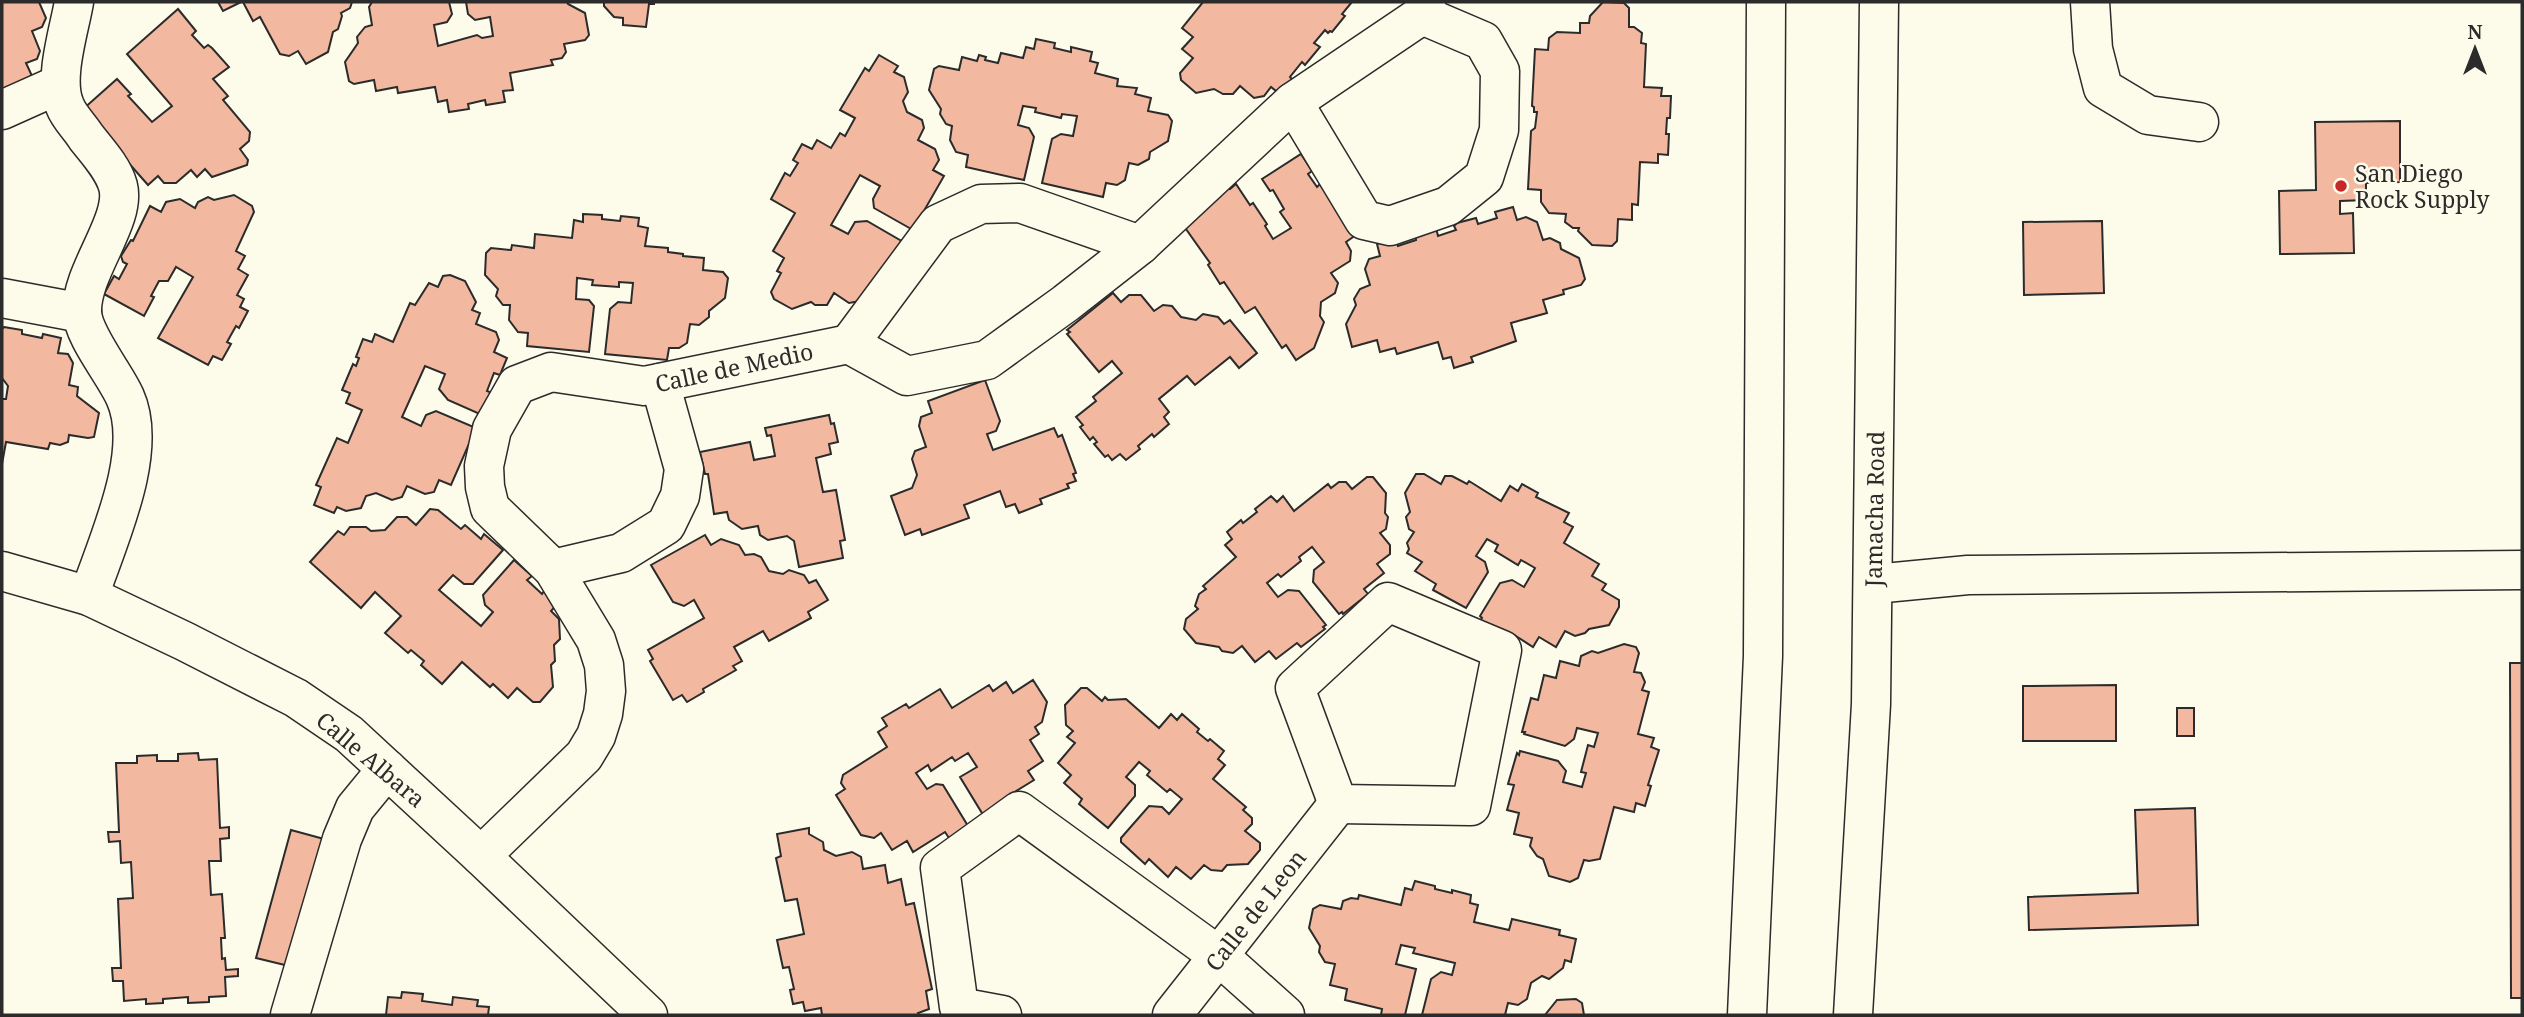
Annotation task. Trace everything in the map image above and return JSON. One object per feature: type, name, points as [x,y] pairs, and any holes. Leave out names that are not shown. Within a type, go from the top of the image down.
[{"type":"street","points":[[74,2],[60,83],[65,107],[104,161],[118,186],[118,209],[88,280],[82,313],[93,341],[126,399],[133,428],[131,470],[89,596]]},
{"type":"street","points":[[1747,1015],[1763,656],[1766,2]]},
{"type":"street","name":"Jamacha Road","points":[[1853,1015],[1871,704],[1879,2]]},
{"type":"street","points":[[2090,2],[2093,49],[2103,88],[2148,115],[2199,122]]},
{"type":"street","points":[[1140,245],[1020,203],[981,204],[938,224],[849,344],[907,376],[987,360],[1140,245],[1293,102],[1424,8],[1483,41],[1500,71],[1499,130],[1484,177],[1448,206],[1390,226],[1364,220],[1293,102]]},
{"type":"street","points":[[2,110],[60,83]]},
{"type":"street","points":[[2,298],[82,313]]},
{"type":"street","name":"Calle de Medio","points":[[481,856],[584,756],[596,736],[606,691],[604,665],[596,640],[553,569],[490,508],[484,466],[492,429],[517,384],[551,372],[644,386],[849,344]]},
{"type":"street","points":[[553,569],[621,554],[666,525],[680,496],[684,469],[660,383]]},
{"type":"street","points":[[1874,584],[1968,575],[2522,569]]},
{"type":"street","name":"Calle Albara","points":[[2,571],[89,596],[296,698],[349,734],[648,1015]]},
{"type":"street","points":[[1388,602],[1502,650],[1471,806],[1338,804],[1295,688],[1388,602]]},
{"type":"street","points":[[289,1015],[342,839],[355,808],[387,769]]},
{"type":"street","name":"Calle de Leon","points":[[1171,1015],[1338,804]]},
{"type":"street","points":[[1002,1015],[959,1007],[940,868],[1019,811],[1219,956],[1286,1015]]},
{"type":"building","points":[[2,2],[39,2],[46,18],[42,27],[32,31],[40,51],[37,59],[26,63],[32,76],[2,89]]},
{"type":"building","points":[[218,2],[241,2],[223,11]]},
{"type":"building","points":[[243,2],[352,2],[350,8],[341,13],[338,29],[333,32],[328,52],[306,64],[298,51],[289,56],[280,54],[260,17],[253,21]]},
{"type":"building","points":[[372,2],[449,2],[452,14],[447,22],[434,25],[438,46],[477,35],[482,38],[493,36],[490,17],[475,20],[468,14],[466,2],[567,2],[585,13],[589,35],[585,40],[564,44],[566,52],[562,58],[551,60],[553,65],[510,73],[513,90],[503,91],[505,102],[486,105],[485,100],[468,104],[469,109],[449,112],[447,100],[438,102],[435,87],[398,93],[397,87],[376,91],[374,80],[354,84],[349,81],[345,62],[358,43],[357,37],[365,27],[372,25],[369,7]]},
{"type":"building","points":[[604,2],[654,4],[649,4],[646,27],[623,25],[623,18],[614,17],[604,6]]},
{"type":"building","points":[[1203,2],[1352,2],[1332,32],[1325,30],[1314,43],[1320,47],[1305,65],[1302,62],[1281,95],[1271,87],[1264,96],[1254,98],[1240,86],[1233,94],[1223,94],[1214,89],[1196,93],[1181,80],[1180,73],[1193,58],[1182,49],[1193,37],[1182,28]]},
{"type":"building","points":[[1603,2],[1624,3],[1629,8],[1629,27],[1642,33],[1641,43],[1646,44],[1644,87],[1662,88],[1661,96],[1671,96],[1666,134],[1669,134],[1668,155],[1658,154],[1658,163],[1640,162],[1638,205],[1632,204],[1632,220],[1618,219],[1617,241],[1612,246],[1592,245],[1578,231],[1579,228],[1573,228],[1565,222],[1566,214],[1549,213],[1541,202],[1541,190],[1528,189],[1531,131],[1535,128],[1537,112],[1534,112],[1532,106],[1535,49],[1548,50],[1549,38],[1557,32],[1580,33],[1580,23],[1589,23],[1590,16]]},
{"type":"building","points":[[178,9],[196,31],[192,35],[204,48],[208,45],[212,48],[229,67],[213,79],[228,96],[223,100],[250,132],[249,141],[240,149],[248,160],[247,165],[212,177],[205,169],[197,177],[191,170],[176,183],[164,183],[158,176],[148,185],[82,110],[117,79],[131,94],[128,96],[152,122],[172,106],[127,54]]},
{"type":"building","points":[[1036,39],[1055,43],[1054,48],[1071,52],[1071,47],[1092,52],[1090,61],[1098,63],[1095,73],[1118,79],[1117,86],[1137,88],[1135,94],[1151,98],[1148,111],[1168,115],[1172,121],[1168,141],[1150,152],[1149,159],[1138,165],[1129,163],[1125,180],[1117,185],[1106,183],[1103,197],[1042,183],[1052,139],[1061,134],[1073,136],[1077,116],[1062,114],[1061,118],[1035,112],[1036,108],[1023,106],[1018,125],[1029,128],[1034,137],[1024,180],[966,167],[968,155],[956,152],[950,140],[952,126],[946,124],[940,114],[941,109],[929,90],[934,69],[939,66],[959,70],[962,57],[977,61],[979,55],[986,57],[985,60],[998,63],[1001,53],[1023,58],[1026,47],[1034,49]]},
{"type":"building","points":[[879,55],[898,66],[894,72],[904,77],[908,92],[903,101],[907,112],[922,120],[924,128],[918,140],[935,149],[939,160],[933,170],[944,176],[913,230],[874,208],[873,199],[880,186],[860,175],[831,225],[848,234],[855,222],[867,221],[905,243],[860,301],[849,303],[834,293],[827,305],[815,305],[811,302],[792,309],[774,299],[771,292],[781,273],[777,271],[784,258],[773,251],[795,213],[771,199],[785,173],[790,176],[798,163],[793,160],[802,144],[812,149],[817,140],[831,148],[840,133],[845,136],[855,118],[840,110],[865,68],[869,71]]},
{"type":"building","name":"San Diego Rock Supply","points":[[2400,121],[2400,182],[2366,183],[2366,200],[2340,201],[2340,214],[2353,213],[2354,253],[2280,254],[2279,191],[2316,190],[2315,122]]},
{"type":"building","points":[[1301,154],[1312,171],[1308,174],[1317,187],[1320,184],[1324,186],[1356,235],[1346,242],[1351,251],[1350,261],[1331,273],[1338,283],[1335,293],[1321,302],[1320,316],[1324,322],[1314,348],[1296,360],[1286,345],[1282,348],[1255,307],[1245,313],[1224,282],[1220,284],[1208,265],[1210,263],[1181,222],[1226,187],[1230,189],[1236,184],[1250,205],[1253,203],[1273,239],[1291,228],[1280,212],[1284,209],[1273,190],[1270,191],[1262,179]]},
{"type":"building","points":[[234,195],[252,206],[254,212],[236,251],[245,256],[238,269],[248,275],[237,295],[244,299],[240,307],[248,311],[227,342],[231,344],[222,360],[213,356],[208,365],[158,338],[193,277],[176,267],[168,281],[159,281],[144,316],[104,294],[114,276],[119,279],[127,264],[121,256],[131,240],[133,241],[150,206],[161,212],[166,202],[180,199],[195,208],[198,202],[208,197],[214,200]]},
{"type":"building","points":[[1513,207],[1517,220],[1526,217],[1537,222],[1543,240],[1550,238],[1560,243],[1561,249],[1579,258],[1585,279],[1581,285],[1563,290],[1564,294],[1543,300],[1547,313],[1511,323],[1516,341],[1471,357],[1473,362],[1454,368],[1451,357],[1443,359],[1438,342],[1397,354],[1395,348],[1380,352],[1377,340],[1352,347],[1346,324],[1356,305],[1354,299],[1360,289],[1370,285],[1365,269],[1369,259],[1380,256],[1377,244],[1396,238],[1398,246],[1416,240],[1415,234],[1436,228],[1438,236],[1456,230],[1454,226],[1457,223],[1476,218],[1478,224],[1497,218],[1495,212]]},
{"type":"building","points":[[583,214],[602,215],[602,219],[620,221],[621,216],[639,218],[638,226],[648,228],[645,246],[668,248],[668,252],[704,258],[703,270],[723,272],[728,278],[725,298],[709,311],[709,317],[699,325],[690,324],[687,343],[679,348],[669,348],[667,360],[605,354],[610,309],[618,302],[631,303],[633,283],[619,282],[619,287],[592,285],[593,280],[577,278],[576,299],[589,300],[594,306],[589,352],[527,346],[528,333],[518,332],[509,320],[510,305],[503,305],[496,296],[498,289],[485,275],[486,253],[491,248],[511,250],[512,245],[534,248],[535,234],[572,238],[574,220],[583,222]]},
{"type":"building","points":[[2102,221],[2104,293],[2024,295],[2023,222]]},
{"type":"building","points":[[450,275],[465,281],[476,302],[472,310],[480,313],[476,324],[496,332],[499,340],[494,352],[507,358],[500,375],[494,373],[487,391],[492,393],[482,415],[448,400],[439,389],[445,374],[425,366],[402,417],[421,426],[426,415],[436,411],[476,428],[451,485],[439,480],[434,492],[425,494],[407,486],[402,497],[392,500],[376,493],[366,496],[361,508],[346,511],[337,507],[334,513],[314,505],[321,487],[316,485],[337,438],[348,443],[362,410],[346,403],[350,393],[342,390],[353,364],[356,366],[359,358],[356,357],[363,339],[372,342],[375,334],[393,342],[410,303],[415,305],[429,283],[438,287],[443,276]]},
{"type":"building","points":[[1113,293],[1121,302],[1129,295],[1141,295],[1154,311],[1163,305],[1172,306],[1181,317],[1196,320],[1203,314],[1218,317],[1224,324],[1230,320],[1257,353],[1239,368],[1230,357],[1195,385],[1187,376],[1159,399],[1169,412],[1164,417],[1169,424],[1154,437],[1152,434],[1138,446],[1140,449],[1126,460],[1120,454],[1112,460],[1108,455],[1105,457],[1094,444],[1097,442],[1093,437],[1090,440],[1080,427],[1083,425],[1076,417],[1096,401],[1093,397],[1122,373],[1112,361],[1099,372],[1067,334],[1070,332],[1067,330]]},
{"type":"building","points":[[4,327],[22,330],[22,334],[42,338],[43,334],[61,338],[58,353],[68,354],[73,363],[69,385],[78,387],[77,396],[99,413],[94,437],[69,435],[68,442],[60,445],[50,443],[48,449],[6,442],[2,464],[2,399],[6,399],[8,386],[2,378]]},
{"type":"building","points":[[985,380],[1000,421],[996,431],[987,434],[993,450],[1054,428],[1058,437],[1062,435],[1076,473],[1073,474],[1076,481],[1067,484],[1069,488],[1040,499],[1042,504],[1019,513],[1015,504],[1006,507],[1000,491],[964,505],[969,518],[922,535],[920,529],[905,535],[891,496],[912,488],[917,475],[912,459],[915,451],[926,447],[919,426],[921,417],[932,413],[928,401]]},
{"type":"building","points":[[829,415],[831,424],[834,423],[838,442],[829,444],[831,454],[816,458],[823,492],[836,490],[845,540],[840,541],[843,558],[799,567],[794,541],[787,536],[768,540],[760,535],[758,526],[742,529],[729,520],[727,512],[714,514],[708,474],[705,474],[700,452],[750,442],[754,460],[775,456],[771,435],[767,436],[765,428]]},
{"type":"building","points":[[1416,474],[1424,474],[1441,484],[1445,476],[1452,476],[1467,484],[1469,481],[1501,501],[1510,486],[1518,491],[1522,484],[1538,493],[1536,497],[1569,513],[1564,522],[1573,527],[1564,543],[1599,564],[1592,576],[1606,584],[1602,590],[1619,600],[1619,607],[1609,625],[1589,629],[1575,636],[1565,631],[1556,647],[1539,637],[1533,647],[1511,633],[1508,637],[1480,621],[1480,616],[1500,583],[1512,580],[1524,587],[1535,568],[1521,560],[1518,565],[1495,551],[1498,545],[1487,539],[1476,556],[1485,562],[1488,572],[1466,608],[1433,590],[1436,584],[1415,571],[1422,562],[1407,553],[1407,543],[1414,532],[1409,529],[1406,517],[1410,512],[1405,493]]},
{"type":"building","points":[[1367,477],[1373,477],[1386,493],[1385,513],[1388,517],[1386,529],[1380,533],[1390,545],[1390,554],[1377,564],[1384,573],[1364,589],[1368,594],[1343,614],[1339,614],[1313,582],[1314,570],[1324,562],[1312,547],[1299,557],[1301,561],[1281,577],[1278,574],[1267,583],[1278,597],[1288,590],[1299,591],[1326,625],[1323,627],[1325,629],[1301,647],[1297,643],[1276,659],[1269,651],[1255,662],[1242,646],[1233,653],[1222,651],[1219,647],[1196,643],[1184,629],[1186,619],[1198,609],[1195,606],[1199,594],[1206,589],[1203,586],[1236,557],[1225,545],[1232,539],[1227,532],[1241,520],[1243,523],[1257,512],[1255,509],[1271,496],[1277,502],[1283,496],[1294,511],[1328,484],[1331,488],[1339,482],[1346,482],[1352,489]]},
{"type":"building","points":[[430,509],[438,510],[461,529],[465,525],[481,539],[484,534],[503,550],[473,584],[464,584],[453,575],[439,590],[481,626],[493,612],[485,605],[483,595],[514,560],[532,576],[527,580],[542,594],[546,588],[560,601],[551,611],[559,619],[560,639],[554,645],[555,661],[551,665],[553,687],[540,702],[533,702],[517,688],[508,698],[493,684],[490,687],[462,662],[442,684],[421,665],[424,661],[411,650],[408,653],[385,633],[401,616],[375,592],[361,608],[310,562],[338,531],[344,535],[350,527],[366,527],[371,531],[385,530],[397,517],[407,517],[416,525]]},
{"type":"building","points":[[705,535],[711,545],[721,539],[739,545],[745,555],[754,554],[761,557],[769,571],[783,574],[789,570],[804,575],[809,583],[816,580],[828,600],[808,612],[811,618],[769,641],[763,631],[734,647],[742,661],[733,666],[736,670],[703,689],[704,692],[687,702],[682,695],[673,700],[650,661],[653,659],[648,650],[704,618],[694,600],[684,606],[673,602],[651,565]]},
{"type":"building","points":[[1624,644],[1636,647],[1639,653],[1634,672],[1641,673],[1645,682],[1642,690],[1649,692],[1638,734],[1654,738],[1651,747],[1659,750],[1648,785],[1651,786],[1645,806],[1636,803],[1634,812],[1614,807],[1600,859],[1584,860],[1578,878],[1570,882],[1549,876],[1543,859],[1537,856],[1530,846],[1532,838],[1514,834],[1519,813],[1507,810],[1514,785],[1508,784],[1517,753],[1519,755],[1520,751],[1558,761],[1566,771],[1563,782],[1582,787],[1586,773],[1581,772],[1588,745],[1594,747],[1598,733],[1577,728],[1574,739],[1565,746],[1524,734],[1525,732],[1522,732],[1531,698],[1538,700],[1544,675],[1556,678],[1560,661],[1579,666],[1581,656]]},
{"type":"building","points":[[2510,663],[2522,663],[2522,998],[2511,998]]},
{"type":"building","points":[[1033,680],[1047,702],[1042,722],[1035,727],[1039,734],[1030,740],[1043,761],[1028,771],[1034,780],[1013,793],[1016,798],[985,818],[960,777],[977,767],[968,753],[955,761],[952,757],[931,771],[928,765],[916,773],[927,789],[936,784],[943,785],[968,826],[949,838],[945,832],[913,852],[907,841],[892,850],[881,833],[874,838],[861,835],[836,795],[845,789],[841,783],[843,775],[887,747],[878,732],[887,726],[882,718],[906,704],[909,708],[940,689],[952,708],[989,685],[993,691],[1006,682],[1013,693]]},
{"type":"building","points":[[2116,685],[2116,741],[2023,741],[2023,686]]},
{"type":"building","points":[[1081,688],[1087,688],[1102,701],[1105,697],[1108,700],[1126,699],[1159,728],[1171,714],[1177,720],[1182,714],[1199,729],[1197,732],[1224,751],[1218,759],[1225,765],[1213,779],[1246,807],[1243,810],[1252,818],[1252,824],[1245,831],[1260,843],[1260,850],[1248,864],[1227,865],[1222,871],[1211,870],[1204,865],[1191,879],[1176,867],[1168,877],[1149,859],[1145,864],[1121,842],[1121,838],[1149,806],[1162,807],[1169,814],[1182,799],[1170,789],[1167,792],[1147,775],[1150,771],[1139,762],[1126,777],[1135,785],[1135,796],[1108,828],[1079,804],[1082,799],[1064,783],[1071,775],[1058,763],[1075,743],[1067,737],[1073,731],[1066,725],[1065,705]]},
{"type":"building","points":[[2177,708],[2194,708],[2194,736],[2177,736]]},
{"type":"building","points":[[198,753],[199,760],[217,759],[220,828],[229,827],[229,838],[220,839],[221,861],[209,861],[211,895],[222,894],[225,938],[221,938],[222,959],[225,958],[226,970],[238,969],[238,976],[225,977],[226,996],[209,997],[209,1002],[188,1003],[188,997],[163,999],[163,1003],[146,1004],[146,999],[124,1001],[123,981],[113,981],[112,968],[121,968],[118,899],[133,898],[131,862],[121,863],[120,841],[109,842],[108,832],[119,832],[116,763],[137,763],[137,756],[157,755],[157,761],[178,761],[178,754]]},
{"type":"building","points":[[2195,808],[2198,925],[2029,930],[2028,897],[2138,893],[2135,810]]},
{"type":"building","points":[[809,828],[809,834],[823,842],[824,850],[836,856],[852,852],[861,857],[863,869],[885,865],[888,883],[901,879],[906,905],[914,903],[932,989],[926,991],[929,1009],[918,1013],[919,1015],[822,1015],[821,1008],[805,1011],[803,1002],[793,1004],[790,990],[794,989],[789,967],[783,968],[777,940],[804,934],[797,899],[785,901],[776,858],[781,856],[777,834]]},
{"type":"building","points":[[291,830],[324,839],[289,966],[256,958]]},
{"type":"building","points":[[1415,881],[1435,886],[1435,889],[1471,895],[1470,903],[1478,905],[1474,922],[1509,930],[1512,919],[1560,930],[1559,935],[1576,939],[1571,962],[1565,960],[1563,968],[1549,979],[1542,976],[1531,983],[1527,999],[1518,1005],[1508,1003],[1505,1015],[1422,1015],[1431,979],[1441,972],[1452,975],[1455,963],[1413,953],[1415,948],[1401,945],[1396,964],[1416,969],[1405,1015],[1381,1015],[1382,1009],[1345,1000],[1347,989],[1330,985],[1335,964],[1325,962],[1319,952],[1320,946],[1309,928],[1313,909],[1320,905],[1341,909],[1343,901],[1358,899],[1359,895],[1401,905],[1405,888],[1412,890]]},
{"type":"building","points":[[402,992],[423,994],[422,1001],[452,1005],[453,997],[478,1000],[477,1006],[489,1007],[488,1015],[386,1015],[388,997],[401,998]]},
{"type":"building","points":[[1576,999],[1582,1003],[1584,1015],[1545,1015],[1557,1000]]},
{"type":"place","name":"San Diego Rock Supply","points":[[2341,186]]}]
